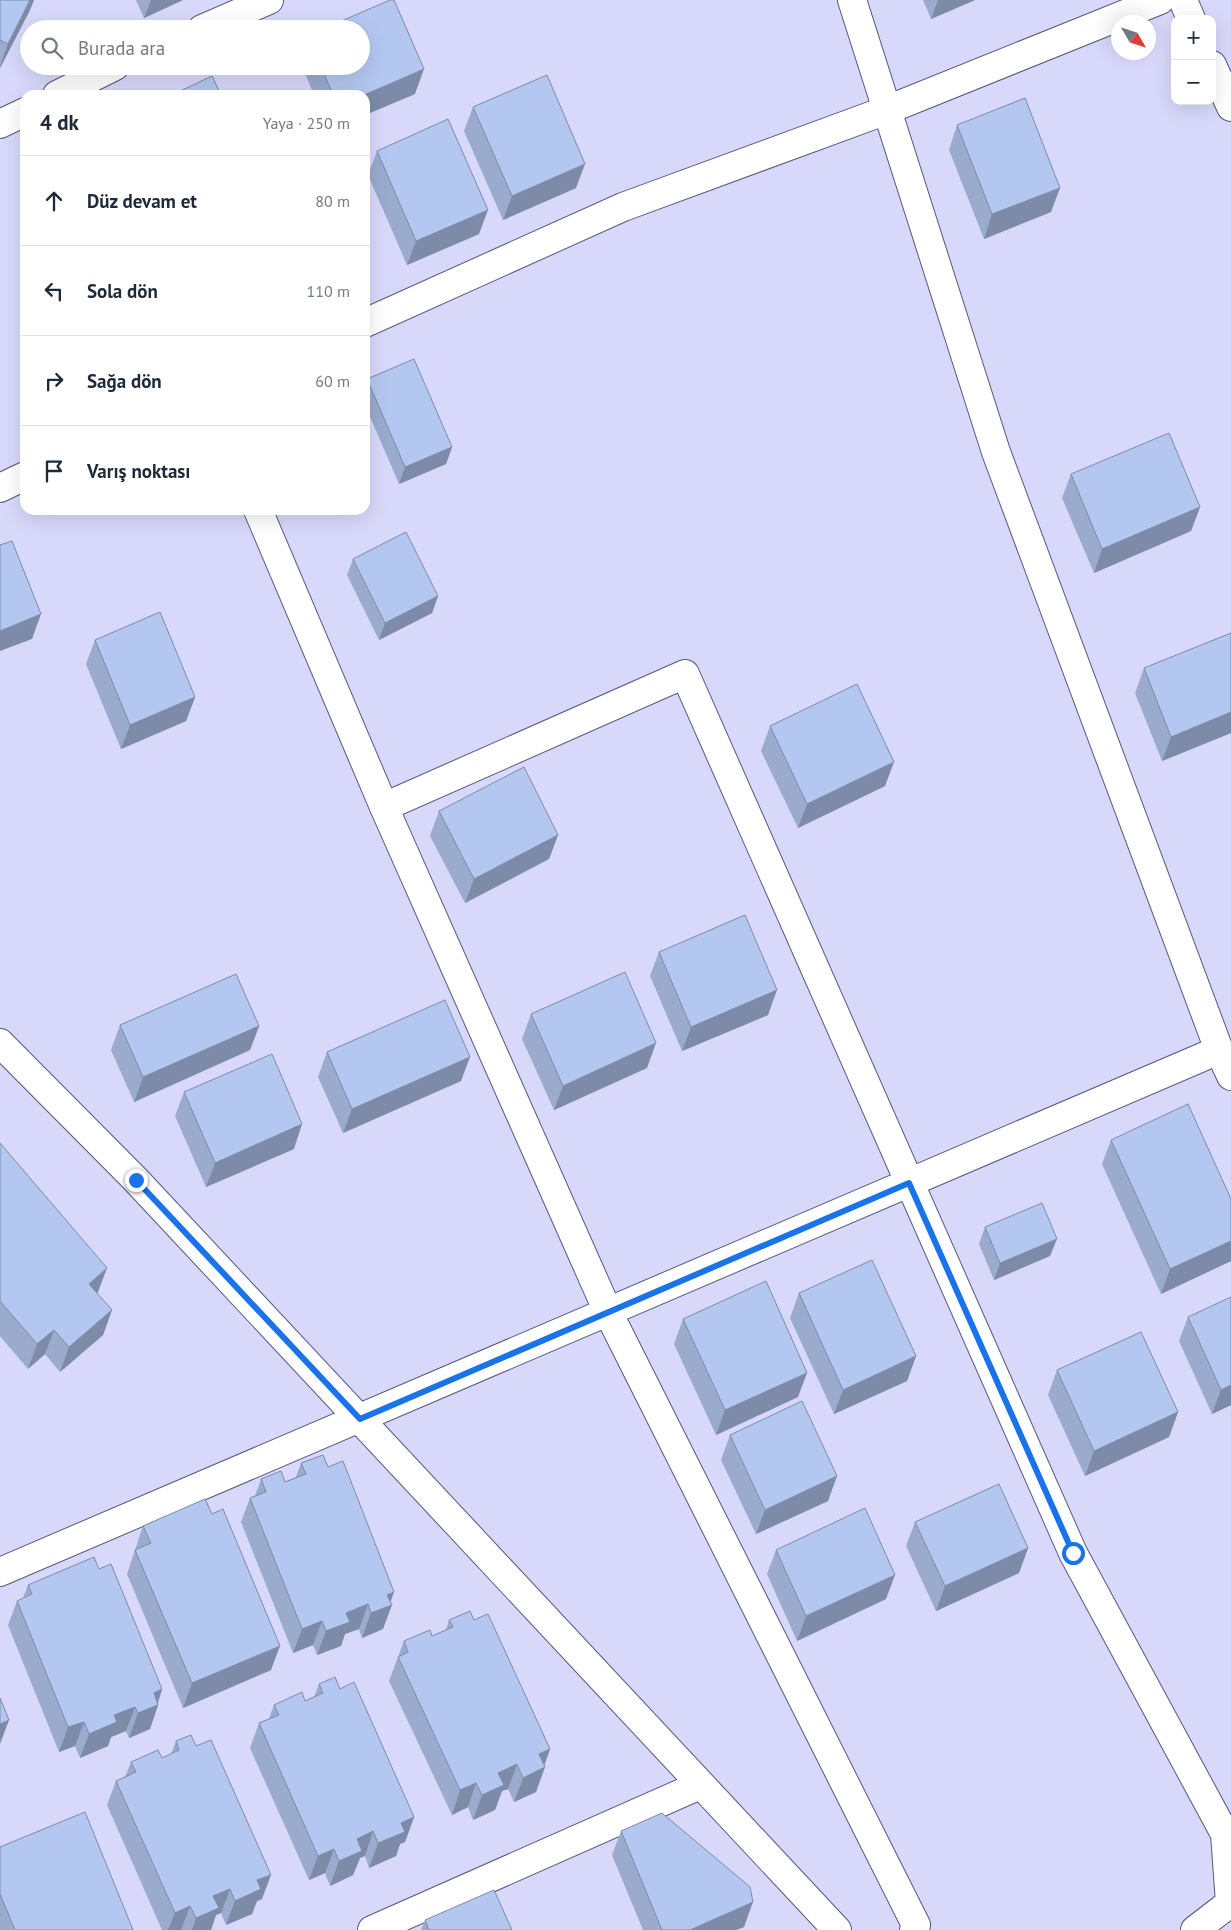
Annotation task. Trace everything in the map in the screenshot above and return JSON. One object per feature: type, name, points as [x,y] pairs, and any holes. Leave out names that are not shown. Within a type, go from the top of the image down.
[{"type":"street","points":[[223,20],[269,0]]},
{"type":"street","points":[[852,0],[996,452],[1219,1050],[1231,1076]]},
{"type":"street","points":[[370,321],[623,207],[887,110],[1160,0]]},
{"type":"street","points":[[1183,0],[1190,15]]},
{"type":"street","points":[[1216,74],[1231,107]]},
{"type":"street","points":[[67,90],[97,75]]},
{"type":"street","points":[[0,124],[20,114]]},
{"type":"street","points":[[0,488],[20,478]]},
{"type":"street","points":[[260,515],[384,807],[608,1312],[916,1925],[914,1930]]},
{"type":"street","points":[[384,807],[685,674],[1073,1553],[1226,1834],[1230,1902],[1195,1930]]},
{"type":"street","points":[[0,1043],[136,1180],[836,1930]]},
{"type":"street","points":[[0,1572],[1219,1050]]},
{"type":"street","points":[[372,1930],[700,1785]]},
{"type":"building","points":[[0,0],[30,0],[8,44],[0,40]]},
{"type":"building","points":[[394,0],[424,69],[370,92],[370,90],[331,90],[325,75],[370,75],[370,20],[344,20]]},
{"type":"building","points":[[547,75],[585,164],[512,196],[473,107]]},
{"type":"building","points":[[212,76],[219,90],[183,90]]},
{"type":"building","points":[[1025,98],[1060,188],[992,214],[957,125]]},
{"type":"building","points":[[448,119],[488,210],[416,241],[377,151]]},
{"type":"building","points":[[414,359],[452,447],[405,467],[370,386],[370,378]]},
{"type":"building","points":[[1169,433],[1200,507],[1102,549],[1071,474]]},
{"type":"building","points":[[406,532],[438,596],[385,623],[353,559]]},
{"type":"building","points":[[12,541],[41,614],[0,631],[0,545]]},
{"type":"building","points":[[160,612],[195,697],[130,725],[95,640]]},
{"type":"building","points":[[1231,633],[1231,712],[1171,737],[1144,668]]},
{"type":"building","points":[[857,684],[894,762],[807,804],[770,726]]},
{"type":"building","points":[[524,767],[558,835],[474,879],[439,811]]},
{"type":"building","points":[[745,915],[777,990],[691,1027],[659,952]]},
{"type":"building","points":[[625,972],[656,1043],[563,1086],[531,1014]]},
{"type":"building","points":[[236,974],[259,1026],[143,1077],[120,1025]]},
{"type":"building","points":[[445,1000],[470,1057],[352,1109],[327,1052]]},
{"type":"building","points":[[272,1054],[302,1124],[215,1163],[184,1092]]},
{"type":"building","points":[[1188,1104],[1231,1199],[1231,1241],[1170,1269],[1111,1140]]},
{"type":"building","points":[[0,1143],[107,1268],[89,1284],[112,1310],[69,1347],[54,1330],[37,1344],[0,1301]]},
{"type":"building","points":[[1042,1203],[1057,1239],[1000,1263],[985,1227]]},
{"type":"building","points":[[872,1260],[916,1356],[843,1390],[799,1293]]},
{"type":"building","points":[[766,1281],[807,1373],[725,1410],[683,1319]]},
{"type":"building","points":[[1231,1297],[1231,1385],[1221,1390],[1188,1317]]},
{"type":"building","points":[[1141,1332],[1178,1412],[1094,1451],[1057,1370]]},
{"type":"building","points":[[802,1401],[837,1476],[765,1510],[730,1435]]},
{"type":"building","points":[[323,1455],[328,1467],[343,1461],[394,1592],[387,1595],[392,1605],[371,1613],[368,1604],[346,1613],[350,1622],[326,1631],[322,1621],[302,1629],[250,1498],[266,1492],[261,1479],[281,1471],[285,1482],[306,1474],[301,1463]]},
{"type":"building","points":[[999,1484],[1028,1548],[945,1586],[915,1522]]},
{"type":"building","points":[[205,1499],[212,1514],[223,1509],[280,1646],[192,1683],[135,1550],[151,1543],[143,1526]]},
{"type":"building","points":[[865,1508],[895,1575],[806,1616],[776,1550]]},
{"type":"building","points":[[94,1557],[99,1569],[111,1564],[162,1689],[154,1693],[158,1705],[138,1713],[135,1707],[114,1715],[117,1722],[89,1734],[84,1722],[68,1727],[17,1601],[32,1594],[28,1585]]},
{"type":"building","points":[[470,1611],[474,1620],[488,1614],[550,1749],[539,1754],[545,1767],[523,1778],[517,1764],[498,1773],[504,1785],[482,1795],[476,1783],[460,1790],[398,1657],[408,1652],[404,1641],[430,1630],[432,1636],[453,1627],[449,1620]]},
{"type":"building","points":[[335,1677],[340,1689],[354,1682],[414,1817],[401,1823],[405,1832],[378,1843],[373,1831],[357,1839],[362,1851],[339,1861],[334,1849],[318,1856],[259,1723],[279,1715],[274,1705],[302,1692],[305,1701],[323,1693],[319,1684]]},
{"type":"building","points":[[0,1698],[9,1720],[0,1724]]},
{"type":"building","points":[[191,1735],[196,1746],[211,1740],[271,1875],[257,1880],[261,1889],[235,1901],[230,1889],[213,1896],[219,1908],[196,1918],[190,1906],[175,1913],[116,1781],[136,1772],[131,1762],[158,1750],[162,1758],[179,1750],[176,1741]]},
{"type":"building","points":[[85,1812],[133,1930],[15,1930],[0,1894],[0,1847]]},
{"type":"building","points":[[662,1813],[750,1887],[753,1902],[690,1930],[662,1930],[621,1831]]},
{"type":"building","points":[[494,1890],[512,1930],[429,1930],[425,1920]]},
{"type":"route","points":[[136,1180],[360,1419],[909,1183],[1073,1553]]}]
